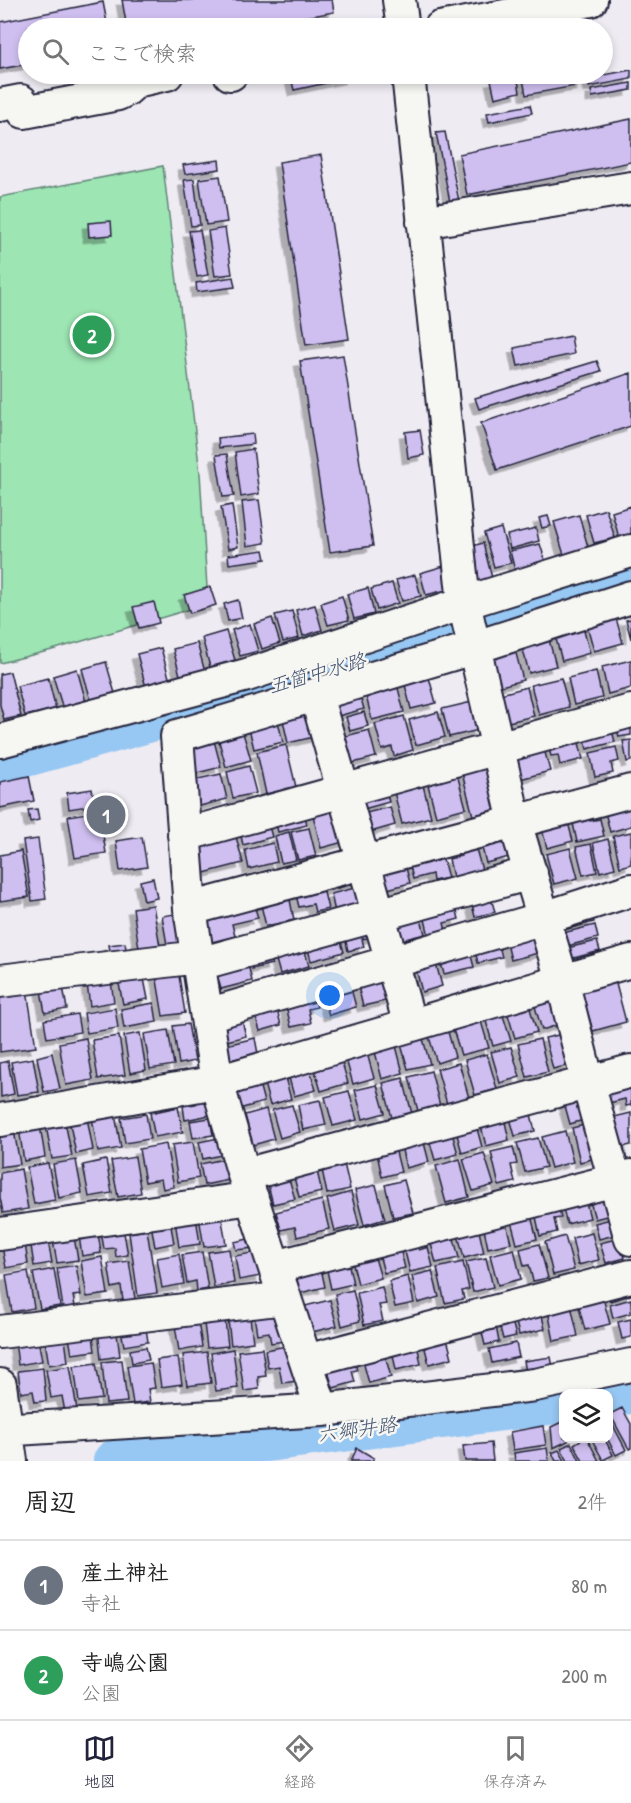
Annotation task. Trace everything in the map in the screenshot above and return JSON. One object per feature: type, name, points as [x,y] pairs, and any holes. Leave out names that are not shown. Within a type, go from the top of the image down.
[{"type":"street","points":[[399,0],[402,18]]},
{"type":"street","points":[[494,18],[591,0]]},
{"type":"street","points":[[0,105],[21,101],[24,112],[122,93],[132,84]]},
{"type":"street","points":[[409,84],[464,608],[515,822],[562,980],[588,1083],[623,1178],[631,1239]]},
{"type":"street","points":[[423,222],[631,188]]},
{"type":"street","points":[[0,741],[247,675],[464,608],[631,551]]},
{"type":"street","points":[[322,1410],[248,1187],[217,1082],[190,909],[177,736],[473,648],[631,597]]},
{"type":"street","points":[[316,695],[410,1025]]},
{"type":"street","points":[[184,835],[631,711]]},
{"type":"street","points":[[190,909],[631,791]]},
{"type":"street","points":[[0,981],[198,960],[379,915],[531,873]]},
{"type":"street","points":[[207,1015],[544,918],[631,890]]},
{"type":"street","points":[[0,1120],[217,1082],[631,961]]},
{"type":"street","points":[[0,1234],[248,1187],[631,1071]]},
{"type":"street","points":[[275,1267],[623,1178]]},
{"type":"street","points":[[306,1361],[631,1276]]},
{"type":"street","points":[[0,1332],[285,1298]]},
{"type":"street","points":[[0,1385],[7,1443],[536,1385],[631,1365]]},
{"type":"green space","points":[[163,166],[200,473],[208,604],[0,663],[0,197]]},
{"type":"building","points":[[122,0],[332,0],[334,12],[301,18],[125,18]]},
{"type":"building","points":[[103,2],[106,18],[21,18]]},
{"type":"building","points":[[18,19],[18,66],[0,69],[0,22]]},
{"type":"building","points":[[631,70],[631,79],[613,82],[613,73]]},
{"type":"building","points":[[631,83],[631,90],[592,97],[591,90]]},
{"type":"building","points":[[292,84],[322,84],[294,90]]},
{"type":"building","points":[[492,84],[519,84],[520,92],[495,98]]},
{"type":"building","points":[[524,84],[581,84],[581,85],[526,95]]},
{"type":"building","points":[[588,84],[605,84],[589,87]]},
{"type":"building","points":[[530,105],[532,113],[489,122],[487,113]]},
{"type":"building","points":[[631,119],[631,162],[467,195],[459,154]]},
{"type":"building","points":[[445,132],[459,201],[450,202],[436,133]]},
{"type":"building","points":[[321,155],[349,339],[306,345],[279,162]]},
{"type":"building","points":[[219,160],[220,169],[185,174],[183,165]]},
{"type":"building","points":[[220,176],[227,222],[206,225],[199,179]]},
{"type":"building","points":[[194,179],[200,225],[191,226],[184,180]]},
{"type":"building","points":[[111,221],[112,235],[89,237],[88,223]]},
{"type":"building","points":[[225,228],[232,274],[215,276],[208,231]]},
{"type":"building","points":[[200,230],[208,275],[197,277],[189,231]]},
{"type":"building","points":[[233,277],[235,287],[197,292],[196,283]]},
{"type":"building","points":[[571,336],[574,354],[518,366],[514,348]]},
{"type":"building","points":[[343,355],[373,546],[330,552],[300,361]]},
{"type":"building","points":[[597,361],[601,371],[479,409],[475,398]]},
{"type":"building","points":[[631,373],[631,426],[497,470],[481,423]]},
{"type":"building","points":[[420,430],[424,455],[408,458],[405,432]]},
{"type":"building","points":[[253,434],[254,444],[219,448],[218,438]]},
{"type":"building","points":[[253,449],[259,494],[241,497],[235,452]]},
{"type":"building","points":[[227,454],[234,496],[223,497],[216,455]]},
{"type":"building","points":[[259,500],[265,543],[247,546],[242,502]]},
{"type":"building","points":[[232,505],[238,547],[228,549],[221,507]]},
{"type":"building","points":[[631,506],[631,535],[619,538],[612,512]]},
{"type":"building","points":[[606,509],[615,538],[594,543],[586,515]]},
{"type":"building","points":[[579,515],[588,547],[564,555],[554,522]]},
{"type":"building","points":[[548,516],[551,526],[542,528],[539,518]]},
{"type":"building","points":[[501,528],[511,563],[494,567],[484,533]]},
{"type":"building","points":[[536,528],[539,541],[510,549],[507,535]]},
{"type":"building","points":[[483,543],[493,582],[479,585],[469,547]]},
{"type":"building","points":[[540,544],[546,563],[515,571],[510,551]]},
{"type":"building","points":[[264,550],[266,559],[229,564],[228,555]]},
{"type":"building","points":[[444,566],[450,589],[426,595],[420,573]]},
{"type":"building","points":[[415,575],[421,596],[402,601],[396,580]]},
{"type":"building","points":[[392,583],[398,603],[377,610],[371,589]]},
{"type":"building","points":[[210,587],[216,605],[190,613],[184,595]]},
{"type":"building","points":[[368,588],[374,614],[354,619],[347,594]]},
{"type":"building","points":[[342,596],[349,620],[328,625],[321,603]]},
{"type":"building","points":[[238,600],[242,618],[228,621],[224,604]]},
{"type":"building","points":[[154,602],[159,623],[139,628],[133,607]]},
{"type":"building","points":[[315,605],[322,630],[303,636],[296,610]]},
{"type":"building","points":[[292,611],[299,638],[283,642],[275,615]]},
{"type":"building","points":[[614,611],[623,643],[594,651],[585,618]]},
{"type":"building","points":[[272,618],[280,643],[262,649],[254,624]]},
{"type":"building","points":[[631,619],[631,639],[626,620]]},
{"type":"building","points":[[581,620],[590,653],[562,661],[553,628]]},
{"type":"building","points":[[250,624],[258,651],[240,656],[232,630]]},
{"type":"building","points":[[226,631],[235,660],[210,667],[202,638]]},
{"type":"building","points":[[547,632],[556,666],[529,673],[520,638]]},
{"type":"building","points":[[513,642],[523,680],[494,688],[483,650]]},
{"type":"building","points":[[197,643],[205,672],[181,679],[173,649]]},
{"type":"building","points":[[161,648],[171,685],[147,691],[137,654]]},
{"type":"building","points":[[631,660],[631,688],[608,694],[602,667]]},
{"type":"building","points":[[106,662],[116,697],[92,704],[82,669]]},
{"type":"building","points":[[77,669],[86,702],[63,709],[53,676]]},
{"type":"building","points":[[596,671],[602,698],[574,705],[568,678]]},
{"type":"building","points":[[10,672],[21,716],[4,720],[0,705],[0,674]]},
{"type":"building","points":[[428,674],[436,703],[411,709],[404,681]]},
{"type":"building","points":[[48,678],[56,709],[25,716],[17,686]]},
{"type":"building","points":[[561,678],[569,707],[539,715],[531,685]]},
{"type":"building","points":[[527,687],[534,716],[504,723],[497,695]]},
{"type":"building","points":[[398,688],[404,712],[372,720],[366,696]]},
{"type":"building","points":[[358,689],[364,709],[338,716],[332,696]]},
{"type":"building","points":[[472,702],[479,730],[449,737],[442,709]]},
{"type":"building","points":[[311,709],[318,736],[288,743],[282,716]]},
{"type":"building","points":[[364,712],[368,726],[350,731],[346,717]]},
{"type":"building","points":[[438,712],[445,737],[416,745],[409,720]]},
{"type":"building","points":[[404,716],[413,750],[394,756],[392,747],[382,750],[375,724]]},
{"type":"building","points":[[631,716],[631,735],[619,737],[615,720]]},
{"type":"building","points":[[277,718],[283,742],[254,749],[248,724]]},
{"type":"building","points":[[610,723],[615,742],[587,749],[582,730]]},
{"type":"building","points":[[241,726],[251,760],[226,767],[217,734]]},
{"type":"building","points":[[369,730],[376,757],[349,764],[342,737]]},
{"type":"building","points":[[212,733],[221,767],[197,773],[188,739]]},
{"type":"building","points":[[577,735],[583,759],[560,765],[558,755],[551,756],[547,742]]},
{"type":"building","points":[[631,740],[631,761],[627,762],[623,741]]},
{"type":"building","points":[[286,745],[296,787],[266,794],[257,752]]},
{"type":"building","points":[[543,745],[550,771],[520,779],[513,753]]},
{"type":"building","points":[[616,747],[619,761],[611,763],[613,773],[595,777],[590,753]]},
{"type":"building","points":[[490,757],[503,808],[473,816],[460,765]]},
{"type":"building","points":[[249,766],[256,793],[233,798],[227,772]]},
{"type":"building","points":[[456,770],[466,808],[436,816],[426,777]]},
{"type":"building","points":[[221,774],[227,799],[200,806],[193,780]]},
{"type":"building","points":[[29,776],[34,801],[0,808],[0,782]]},
{"type":"building","points":[[421,777],[431,817],[402,824],[392,784]]},
{"type":"building","points":[[385,785],[389,802],[360,810],[356,793]]},
{"type":"building","points":[[92,789],[95,805],[69,809],[67,793]]},
{"type":"building","points":[[631,797],[631,826],[610,832],[603,804]]},
{"type":"building","points":[[338,804],[347,841],[321,848],[312,811]]},
{"type":"building","points":[[390,807],[395,825],[367,833],[362,814]]},
{"type":"building","points":[[37,809],[39,820],[30,822],[28,810]]},
{"type":"building","points":[[304,809],[307,825],[278,832],[274,816]]},
{"type":"building","points":[[587,810],[590,821],[600,819],[604,836],[577,842],[571,814]]},
{"type":"building","points":[[99,811],[106,853],[75,858],[68,816]]},
{"type":"building","points":[[566,815],[573,841],[547,848],[540,822]]},
{"type":"building","points":[[267,819],[272,837],[243,845],[239,827]]},
{"type":"building","points":[[309,828],[316,856],[298,860],[291,832]]},
{"type":"building","points":[[289,832],[296,860],[281,863],[275,836]]},
{"type":"building","points":[[509,832],[509,857],[486,863],[480,840]]},
{"type":"building","points":[[631,832],[631,864],[620,867],[613,836]]},
{"type":"building","points":[[235,833],[243,863],[204,873],[196,842]]},
{"type":"building","points":[[142,837],[147,867],[120,871],[116,841]]},
{"type":"building","points":[[38,839],[46,899],[32,901],[23,841]]},
{"type":"building","points":[[608,839],[615,868],[600,872],[593,843]]},
{"type":"building","points":[[474,842],[482,870],[453,877],[449,859],[461,856],[458,846]]},
{"type":"building","points":[[273,843],[277,862],[249,869],[245,850]]},
{"type":"building","points":[[591,844],[597,872],[583,875],[576,847]]},
{"type":"building","points":[[440,848],[448,878],[433,881],[432,874],[413,879],[408,857]]},
{"type":"building","points":[[570,848],[578,878],[554,884],[546,854]]},
{"type":"building","points":[[21,851],[29,897],[0,901],[0,855]]},
{"type":"building","points":[[404,860],[410,883],[380,891],[374,867]]},
{"type":"building","points":[[354,870],[358,883],[330,890],[327,877]]},
{"type":"building","points":[[153,878],[157,898],[144,901],[140,881]]},
{"type":"building","points":[[322,884],[328,909],[315,912],[313,904],[299,907],[295,891]]},
{"type":"building","points":[[359,887],[364,905],[335,912],[331,894]]},
{"type":"building","points":[[489,891],[495,912],[475,917],[470,896]]},
{"type":"building","points":[[289,895],[294,920],[266,926],[260,901]]},
{"type":"building","points":[[454,899],[459,919],[444,923],[446,931],[429,936],[422,907]]},
{"type":"building","points":[[253,901],[258,918],[232,924],[235,936],[212,942],[204,913]]},
{"type":"building","points":[[153,905],[161,952],[140,955],[133,908]]},
{"type":"building","points":[[418,909],[425,934],[397,941],[391,916]]},
{"type":"building","points":[[590,909],[594,922],[564,930],[561,916]]},
{"type":"building","points":[[181,913],[187,948],[168,951],[162,916]]},
{"type":"building","points":[[369,922],[373,937],[362,939],[364,947],[348,951],[343,928]]},
{"type":"building","points":[[595,925],[598,938],[567,946],[563,933]]},
{"type":"building","points":[[536,927],[542,952],[511,960],[505,935]]},
{"type":"building","points":[[338,931],[344,952],[311,961],[306,940]]},
{"type":"building","points":[[497,937],[502,957],[478,963],[473,943]]},
{"type":"building","points":[[302,941],[309,966],[280,974],[273,949]]},
{"type":"building","points":[[597,941],[600,951],[570,959],[567,948]]},
{"type":"building","points":[[125,943],[127,955],[111,957],[109,945]]},
{"type":"building","points":[[468,945],[474,967],[444,974],[438,952]]},
{"type":"building","points":[[268,950],[272,964],[252,969],[249,955]]},
{"type":"building","points":[[246,956],[252,981],[221,989],[214,964]]},
{"type":"building","points":[[434,956],[442,986],[422,992],[414,961]]},
{"type":"building","points":[[142,969],[148,999],[123,1004],[117,974]]},
{"type":"building","points":[[178,970],[185,1013],[163,1016],[156,974]]},
{"type":"building","points":[[386,972],[394,999],[363,1006],[356,979]]},
{"type":"building","points":[[110,974],[114,1002],[90,1006],[86,977]]},
{"type":"building","points":[[615,980],[626,1022],[593,1031],[581,990]]},
{"type":"building","points":[[62,981],[67,1009],[45,1013],[40,985]]},
{"type":"building","points":[[349,981],[356,1007],[329,1015],[321,989]]},
{"type":"building","points":[[26,984],[36,1047],[0,1052],[0,988]]},
{"type":"building","points":[[313,990],[317,1007],[308,1009],[311,1023],[291,1027],[284,997]]},
{"type":"building","points":[[553,994],[561,1024],[542,1030],[533,1000]]},
{"type":"building","points":[[275,1002],[281,1025],[260,1031],[253,1008]]},
{"type":"building","points":[[528,1002],[537,1032],[515,1038],[506,1008]]},
{"type":"building","points":[[154,1003],[157,1022],[124,1028],[121,1009]]},
{"type":"building","points":[[115,1008],[118,1028],[87,1033],[84,1013]]},
{"type":"building","points":[[501,1009],[511,1041],[493,1046],[484,1014]]},
{"type":"building","points":[[240,1013],[246,1036],[223,1042],[217,1018]]},
{"type":"building","points":[[77,1014],[80,1032],[47,1038],[44,1020]]},
{"type":"building","points":[[480,1018],[489,1048],[461,1055],[452,1026]]},
{"type":"building","points":[[445,1021],[455,1057],[437,1063],[426,1027]]},
{"type":"building","points":[[188,1024],[195,1061],[179,1064],[173,1026]]},
{"type":"building","points":[[420,1028],[430,1064],[408,1069],[398,1034]]},
{"type":"building","points":[[168,1030],[174,1065],[150,1069],[144,1034]]},
{"type":"building","points":[[140,1033],[146,1070],[130,1073],[124,1036]]},
{"type":"building","points":[[563,1034],[570,1065],[553,1069],[545,1038]]},
{"type":"building","points":[[119,1036],[125,1075],[98,1079],[92,1040]]},
{"type":"building","points":[[86,1038],[93,1080],[66,1085],[59,1043]]},
{"type":"building","points":[[255,1038],[258,1054],[225,1061],[222,1046]]},
{"type":"building","points":[[394,1038],[403,1073],[382,1079],[373,1044]]},
{"type":"building","points":[[540,1039],[548,1072],[527,1077],[518,1044]]},
{"type":"building","points":[[365,1046],[374,1078],[353,1084],[344,1052]]},
{"type":"building","points":[[511,1047],[520,1077],[500,1083],[491,1052]]},
{"type":"building","points":[[339,1052],[348,1083],[321,1091],[312,1060]]},
{"type":"building","points":[[52,1053],[60,1089],[44,1092],[37,1057]]},
{"type":"building","points":[[487,1054],[497,1089],[475,1095],[465,1060]]},
{"type":"building","points":[[33,1058],[39,1092],[17,1095],[11,1062]]},
{"type":"building","points":[[8,1061],[14,1094],[1,1097],[0,1063]]},
{"type":"building","points":[[307,1062],[316,1090],[294,1096],[286,1067]]},
{"type":"building","points":[[459,1063],[469,1098],[447,1104],[437,1069]]},
{"type":"building","points":[[282,1067],[291,1099],[270,1105],[261,1073]]},
{"type":"building","points":[[431,1071],[440,1106],[418,1111],[409,1077]]},
{"type":"building","points":[[257,1076],[264,1102],[239,1109],[232,1082]]},
{"type":"building","points":[[631,1076],[631,1105],[626,1106],[625,1099],[609,1103],[604,1082]]},
{"type":"building","points":[[403,1078],[412,1114],[392,1118],[383,1083]]},
{"type":"building","points":[[377,1085],[385,1113],[363,1119],[355,1090]]},
{"type":"building","points":[[579,1090],[587,1119],[570,1124],[562,1095]]},
{"type":"building","points":[[349,1091],[357,1120],[333,1126],[325,1097]]},
{"type":"building","points":[[212,1096],[215,1114],[185,1120],[183,1106],[196,1104],[195,1099]]},
{"type":"building","points":[[320,1100],[326,1125],[303,1130],[298,1105]]},
{"type":"building","points":[[292,1105],[300,1132],[280,1138],[272,1110]]},
{"type":"building","points":[[529,1106],[535,1131],[515,1136],[508,1111]]},
{"type":"building","points":[[178,1107],[183,1132],[155,1137],[150,1113]]},
{"type":"building","points":[[266,1109],[274,1139],[253,1145],[245,1115]]},
{"type":"building","points":[[86,1112],[93,1150],[76,1154],[68,1115]]},
{"type":"building","points":[[503,1113],[509,1140],[486,1146],[479,1118]]},
{"type":"building","points":[[631,1113],[631,1145],[622,1147],[614,1117]]},
{"type":"building","points":[[115,1114],[121,1148],[98,1152],[92,1118]]},
{"type":"building","points":[[146,1114],[150,1139],[125,1143],[121,1118]]},
{"type":"building","points":[[64,1117],[72,1156],[52,1159],[45,1120]]},
{"type":"building","points":[[210,1118],[213,1135],[193,1138],[190,1121]]},
{"type":"building","points":[[39,1119],[45,1157],[24,1161],[18,1122]]},
{"type":"building","points":[[475,1121],[482,1147],[462,1153],[455,1127]]},
{"type":"building","points":[[588,1124],[596,1158],[580,1162],[572,1128]]},
{"type":"building","points":[[13,1125],[20,1164],[0,1167],[0,1127]]},
{"type":"building","points":[[450,1126],[458,1154],[435,1160],[427,1132]]},
{"type":"building","points":[[565,1131],[573,1162],[551,1168],[542,1137]]},
{"type":"building","points":[[422,1135],[429,1162],[406,1168],[400,1141]]},
{"type":"building","points":[[223,1137],[226,1154],[203,1159],[199,1142]]},
{"type":"building","points":[[538,1138],[546,1167],[525,1172],[517,1143]]},
{"type":"building","points":[[193,1142],[199,1178],[178,1182],[172,1145]]},
{"type":"building","points":[[166,1144],[174,1187],[163,1189],[161,1179],[145,1182],[139,1149]]},
{"type":"building","points":[[394,1144],[401,1172],[382,1177],[376,1149]]},
{"type":"building","points":[[513,1147],[517,1164],[511,1165],[515,1182],[499,1186],[491,1152]]},
{"type":"building","points":[[484,1153],[494,1185],[473,1191],[463,1159]]},
{"type":"building","points":[[342,1155],[350,1189],[327,1194],[320,1160]]},
{"type":"building","points":[[135,1157],[141,1193],[118,1197],[111,1161]]},
{"type":"building","points":[[229,1158],[234,1179],[204,1185],[200,1164]]},
{"type":"building","points":[[460,1159],[469,1197],[446,1203],[436,1166]]},
{"type":"building","points":[[76,1160],[82,1193],[59,1198],[53,1164]]},
{"type":"building","points":[[106,1160],[112,1193],[89,1197],[83,1165]]},
{"type":"building","points":[[48,1163],[55,1200],[34,1204],[27,1167]]},
{"type":"building","points":[[315,1163],[322,1192],[299,1197],[292,1169]]},
{"type":"building","points":[[21,1169],[28,1209],[3,1213],[0,1173]]},
{"type":"building","points":[[287,1172],[295,1199],[273,1204],[266,1177]]},
{"type":"building","points":[[404,1180],[413,1213],[393,1217],[385,1185]]},
{"type":"building","points":[[376,1185],[385,1219],[364,1225],[355,1190]]},
{"type":"building","points":[[607,1188],[614,1214],[595,1219],[588,1194]]},
{"type":"building","points":[[351,1192],[359,1225],[335,1231],[327,1199]]},
{"type":"building","points":[[584,1195],[590,1218],[567,1224],[561,1201]]},
{"type":"building","points":[[322,1200],[329,1229],[297,1237],[295,1227],[281,1230],[276,1212]]},
{"type":"building","points":[[557,1202],[561,1218],[554,1219],[557,1232],[540,1236],[534,1207]]},
{"type":"building","points":[[220,1208],[226,1244],[204,1247],[198,1211]]},
{"type":"building","points":[[529,1208],[537,1239],[517,1244],[509,1213]]},
{"type":"building","points":[[195,1211],[200,1244],[179,1247],[174,1214]]},
{"type":"building","points":[[169,1215],[174,1243],[155,1247],[150,1218]]},
{"type":"building","points":[[504,1215],[511,1243],[488,1248],[482,1220]]},
{"type":"building","points":[[615,1218],[619,1234],[599,1239],[595,1223]]},
{"type":"building","points":[[122,1222],[128,1255],[116,1257],[115,1248],[104,1249],[100,1226]]},
{"type":"building","points":[[477,1222],[484,1253],[464,1258],[456,1227]]},
{"type":"building","points":[[97,1226],[101,1253],[82,1256],[78,1229]]},
{"type":"building","points":[[147,1230],[157,1293],[138,1296],[129,1233]]},
{"type":"building","points":[[73,1231],[78,1260],[57,1263],[52,1235]]},
{"type":"building","points":[[452,1231],[459,1258],[436,1263],[429,1236]]},
{"type":"building","points":[[592,1233],[599,1260],[578,1265],[572,1238]]},
{"type":"building","points":[[47,1235],[52,1263],[34,1266],[30,1239]]},
{"type":"building","points":[[416,1236],[419,1250],[428,1247],[433,1267],[410,1272],[402,1239]]},
{"type":"building","points":[[565,1236],[574,1270],[553,1275],[545,1242]]},
{"type":"building","points":[[24,1237],[28,1264],[6,1268],[1,1241]]},
{"type":"building","points":[[253,1238],[254,1248],[236,1250],[234,1242]]},
{"type":"building","points":[[620,1238],[625,1258],[606,1263],[600,1243]]},
{"type":"building","points":[[399,1244],[405,1268],[384,1273],[378,1250]]},
{"type":"building","points":[[539,1244],[548,1278],[533,1281],[529,1265],[524,1266],[520,1249]]},
{"type":"building","points":[[229,1249],[234,1283],[214,1287],[208,1252]]},
{"type":"building","points":[[514,1249],[521,1279],[498,1285],[490,1255]]},
{"type":"building","points":[[373,1251],[381,1278],[358,1284],[351,1257]]},
{"type":"building","points":[[202,1252],[208,1289],[197,1291],[196,1281],[187,1283],[182,1255]]},
{"type":"building","points":[[257,1252],[261,1276],[239,1280],[235,1256]]},
{"type":"building","points":[[179,1254],[184,1284],[162,1288],[157,1258]]},
{"type":"building","points":[[102,1257],[108,1294],[87,1297],[81,1261]]},
{"type":"building","points":[[486,1258],[493,1287],[473,1292],[466,1262]]},
{"type":"building","points":[[129,1261],[135,1299],[123,1301],[121,1286],[112,1288],[108,1264]]},
{"type":"building","points":[[348,1261],[353,1284],[331,1289],[326,1266]]},
{"type":"building","points":[[463,1262],[469,1289],[462,1291],[464,1299],[445,1303],[437,1268]]},
{"type":"building","points":[[320,1264],[325,1287],[300,1293],[295,1270]]},
{"type":"building","points":[[76,1265],[81,1295],[73,1296],[75,1306],[63,1308],[57,1268]]},
{"type":"building","points":[[54,1269],[60,1306],[40,1309],[33,1273]]},
{"type":"building","points":[[28,1271],[34,1308],[12,1312],[6,1275]]},
{"type":"building","points":[[432,1271],[439,1297],[418,1303],[412,1276]]},
{"type":"building","points":[[408,1276],[414,1303],[395,1307],[389,1281]]},
{"type":"building","points":[[631,1283],[631,1295],[610,1301],[607,1289]]},
{"type":"building","points":[[382,1287],[386,1304],[379,1305],[383,1321],[364,1325],[357,1293]]},
{"type":"building","points":[[353,1290],[360,1321],[342,1326],[335,1294]]},
{"type":"building","points":[[602,1294],[610,1324],[585,1330],[577,1300]]},
{"type":"building","points":[[631,1299],[631,1313],[613,1318],[610,1305]]},
{"type":"building","points":[[330,1300],[337,1326],[312,1332],[305,1306]]},
{"type":"building","points":[[570,1301],[578,1336],[554,1341],[547,1306]]},
{"type":"building","points":[[279,1305],[284,1341],[271,1343],[269,1332],[257,1334],[253,1309]]},
{"type":"building","points":[[540,1307],[545,1329],[519,1335],[514,1313]]},
{"type":"building","points":[[249,1309],[253,1342],[231,1345],[227,1312]]},
{"type":"building","points":[[224,1312],[228,1346],[207,1348],[203,1315]]},
{"type":"building","points":[[510,1313],[516,1336],[503,1339],[497,1316]]},
{"type":"building","points":[[197,1315],[202,1347],[179,1351],[174,1319]]},
{"type":"building","points":[[494,1316],[499,1342],[485,1345],[479,1320]]},
{"type":"building","points":[[631,1319],[631,1337],[622,1339],[618,1322]]},
{"type":"building","points":[[145,1321],[148,1342],[124,1346],[120,1325]]},
{"type":"building","points":[[116,1327],[120,1356],[101,1359],[98,1329]]},
{"type":"building","points":[[92,1329],[95,1351],[72,1354],[68,1333]]},
{"type":"building","points":[[64,1331],[68,1362],[49,1365],[44,1335]]},
{"type":"building","points":[[445,1331],[452,1358],[429,1364],[422,1337]]},
{"type":"building","points":[[38,1338],[42,1361],[18,1365],[15,1341]]},
{"type":"building","points":[[416,1339],[421,1364],[396,1370],[391,1345]]},
{"type":"building","points":[[516,1343],[519,1357],[492,1363],[489,1349]]},
{"type":"building","points":[[292,1345],[298,1381],[282,1383],[279,1366],[268,1368],[265,1350]]},
{"type":"building","points":[[146,1347],[149,1360],[132,1363],[130,1350]]},
{"type":"building","points":[[262,1348],[266,1376],[258,1377],[259,1389],[244,1391],[238,1351]]},
{"type":"building","points":[[383,1348],[391,1377],[369,1383],[361,1354]]},
{"type":"building","points":[[233,1349],[238,1388],[216,1391],[211,1353]]},
{"type":"building","points":[[207,1352],[211,1383],[187,1386],[183,1355]]},
{"type":"building","points":[[353,1354],[357,1370],[352,1371],[355,1382],[333,1388],[325,1361]]},
{"type":"building","points":[[178,1357],[182,1384],[161,1387],[157,1360]]},
{"type":"building","points":[[551,1357],[553,1368],[526,1372],[524,1361]]},
{"type":"building","points":[[122,1360],[127,1402],[106,1404],[102,1362]]},
{"type":"building","points":[[96,1363],[102,1399],[79,1402],[74,1366]]},
{"type":"building","points":[[151,1363],[155,1388],[148,1389],[150,1402],[133,1404],[127,1366]]},
{"type":"building","points":[[70,1366],[77,1410],[65,1412],[62,1396],[51,1398],[46,1370]]},
{"type":"building","points":[[43,1368],[46,1401],[35,1402],[33,1391],[21,1393],[18,1371]]},
{"type":"building","points":[[622,1408],[631,1424],[631,1448],[629,1449],[613,1420],[613,1412]]},
{"type":"building","points":[[559,1423],[559,1443],[564,1443],[553,1448],[551,1427]]},
{"type":"building","points":[[613,1425],[626,1450],[616,1455],[610,1443],[613,1443]]},
{"type":"building","points":[[543,1426],[546,1445],[513,1450],[510,1432]]},
{"type":"building","points":[[491,1443],[493,1461],[465,1461],[463,1446]]},
{"type":"building","points":[[571,1443],[580,1461],[568,1461],[561,1448]]},
{"type":"building","points":[[590,1443],[599,1461],[583,1461],[574,1444]]},
{"type":"building","points":[[594,1443],[607,1443],[613,1455],[603,1460]]},
{"type":"building","points":[[357,1448],[374,1458],[372,1461],[351,1461]]},
{"type":"building","points":[[547,1448],[549,1461],[515,1461],[514,1453]]},
{"type":"building","points":[[559,1450],[565,1461],[556,1461],[552,1453]]},
{"type":"waterway","name":"五箇中水路","points":[[0,763],[317,673],[631,575]]},
{"type":"waterway","name":"六郷井路","points":[[613,1395],[631,1393]]},
{"type":"waterway","name":"六郷井路","points":[[114,1461],[559,1403]]},
{"type":"place","name":"寺嶋公園","points":[[92,335]]},
{"type":"place","name":"産土神社","points":[[106,815]]}]
